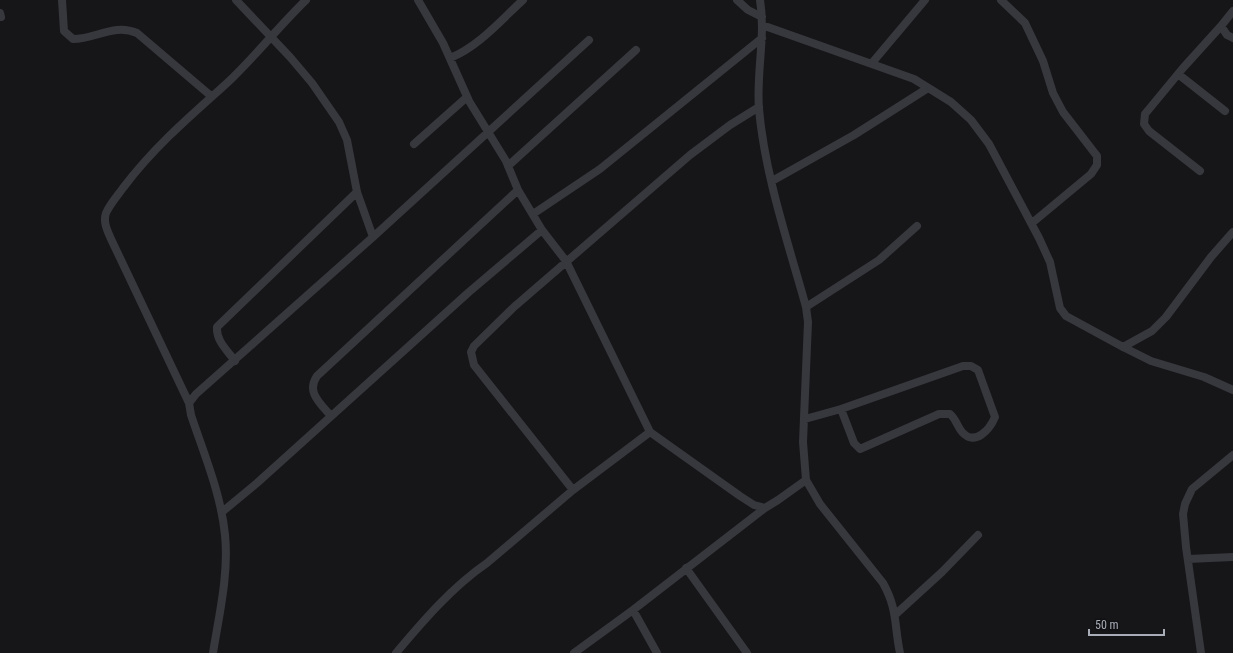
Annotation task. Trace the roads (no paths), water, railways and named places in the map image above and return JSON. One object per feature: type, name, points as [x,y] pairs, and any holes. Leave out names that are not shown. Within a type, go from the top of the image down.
[{"type":"street","points":[[62,0],[64,31],[73,39],[80,39],[115,29],[128,29],[140,36],[211,96]]},
{"type":"street","points":[[236,0],[271,36],[312,83],[343,129],[347,140],[357,192],[373,237]]},
{"type":"street","points":[[213,653],[225,571],[225,535],[222,512],[191,415],[189,403],[104,222],[108,209],[145,161],[248,61],[306,0]]},
{"type":"street","points":[[418,0],[444,43],[467,97],[508,166],[518,190],[542,230],[566,261],[650,432],[733,492],[754,505],[765,508]]},
{"type":"street","points":[[450,58],[473,44],[523,0]]},
{"type":"street","points":[[737,0],[762,21],[914,79],[951,102],[977,126],[989,144],[1032,223],[1050,262],[1060,308],[1066,316],[1151,361],[1204,377],[1233,390]]},
{"type":"street","points":[[760,0],[762,38],[759,107],[763,142],[806,307],[808,340],[803,442],[806,480],[820,504],[883,583],[889,594],[896,614],[900,653]]},
{"type":"street","points":[[872,63],[925,0]]},
{"type":"street","points":[[1001,0],[1025,23],[1043,60],[1054,93],[1063,112],[1097,156],[1097,165],[1091,174],[1032,223]]},
{"type":"street","points":[[1200,171],[1149,131],[1144,124],[1146,114],[1178,74],[1233,11]]},
{"type":"street","points":[[1221,26],[1227,35],[1233,38]]},
{"type":"street","points":[[533,214],[600,169],[762,38]]},
{"type":"street","points":[[189,403],[196,394],[373,237],[589,40]]},
{"type":"street","points":[[508,166],[636,50]]},
{"type":"street","points":[[1178,74],[1225,111]]},
{"type":"street","points":[[772,181],[854,135],[928,88]]},
{"type":"street","points":[[414,144],[467,97]]},
{"type":"street","points":[[573,490],[474,365],[470,352],[474,346],[514,306],[690,155],[730,125],[759,107]]},
{"type":"street","points":[[330,415],[313,392],[312,386],[317,376],[518,190]]},
{"type":"street","points":[[235,360],[219,340],[216,334],[217,326],[357,192]]},
{"type":"street","points":[[806,307],[879,260],[917,226]]},
{"type":"street","points":[[222,512],[257,483],[330,415],[433,326],[469,292],[542,230]]},
{"type":"street","points":[[1123,347],[1152,331],[1166,317],[1211,257],[1233,232]]},
{"type":"street","points":[[804,419],[841,409],[963,366],[971,366],[978,370],[994,417],[989,430],[980,436],[970,437],[962,433],[955,418],[950,414],[939,414],[860,449],[854,443],[841,409]]},
{"type":"street","points":[[396,653],[449,594],[573,490],[650,432]]},
{"type":"street","points":[[1201,653],[1188,558],[1184,514],[1188,496],[1192,489],[1233,455]]},
{"type":"street","points":[[574,653],[633,610],[765,508],[806,480]]},
{"type":"street","points":[[896,614],[942,572],[978,535]]},
{"type":"street","points":[[1188,558],[1233,557]]},
{"type":"street","points":[[686,568],[747,653]]},
{"type":"street","points":[[633,610],[657,653]]}]
